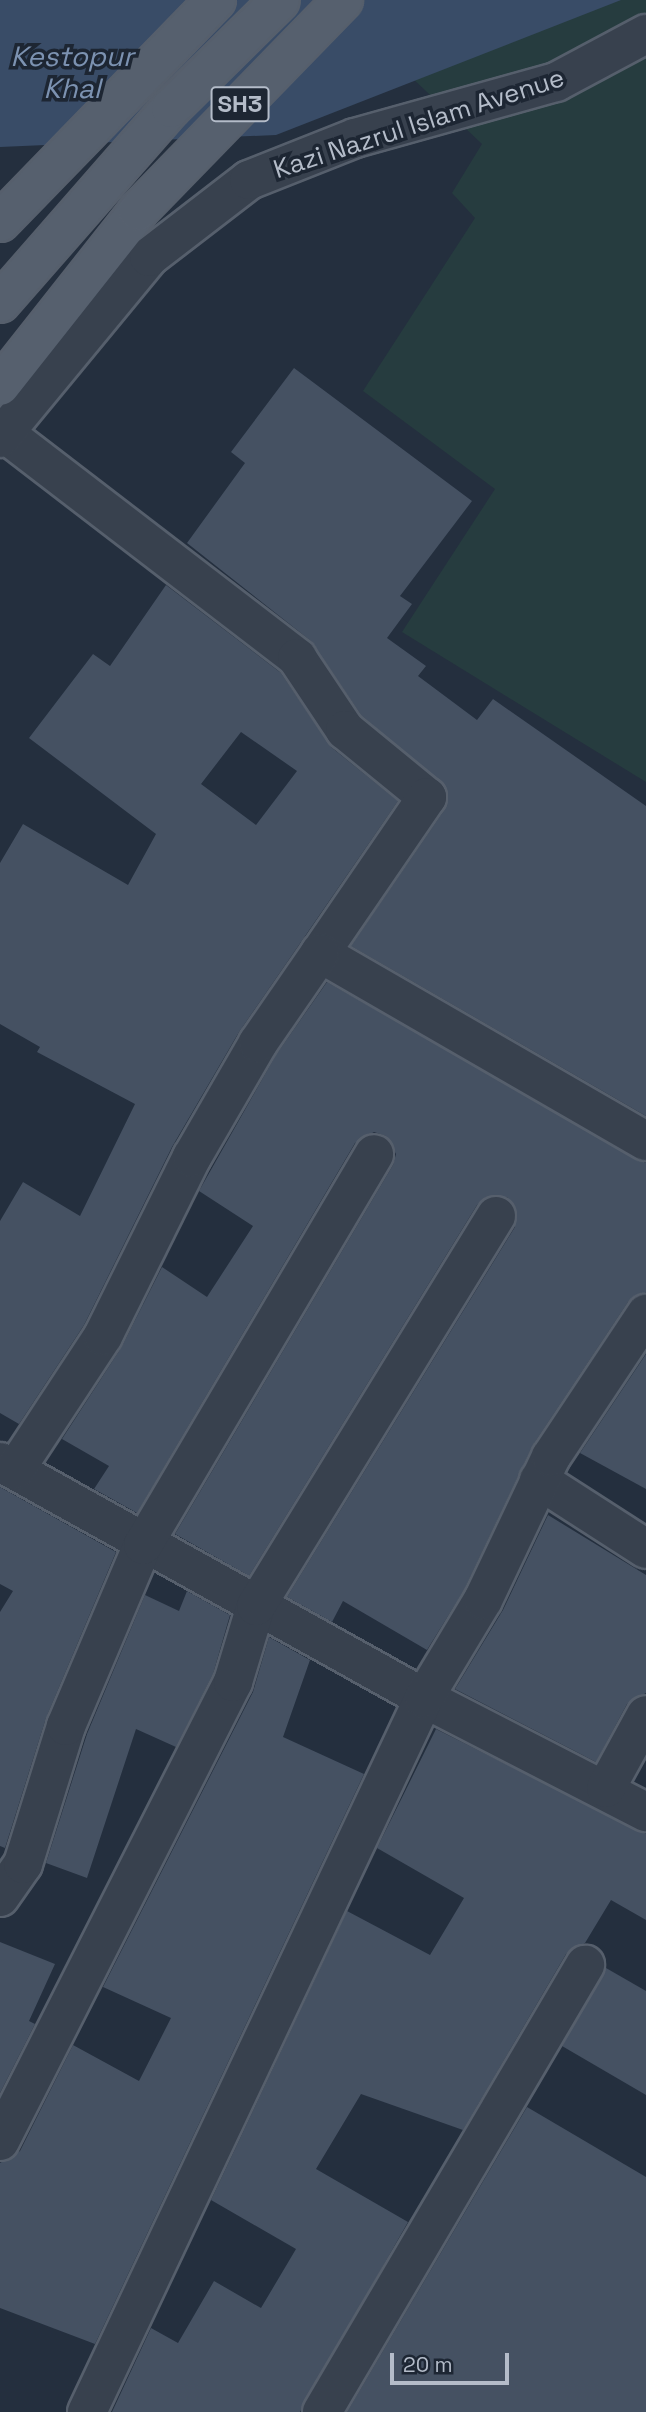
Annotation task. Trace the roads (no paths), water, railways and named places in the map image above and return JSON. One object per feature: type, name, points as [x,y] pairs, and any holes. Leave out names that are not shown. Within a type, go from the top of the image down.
[{"type":"main road","points":[[0,192],[178,0]]},
{"type":"main road","points":[[0,222],[216,0]]},
{"type":"main road","points":[[0,303],[143,139],[280,0]]},
{"type":"main road","name":"SH3","points":[[0,386],[138,211],[343,0]]},
{"type":"street","name":"Kazi Nazrul Islam Avenue","points":[[2,435],[149,257],[249,180],[355,138],[556,82],[646,34]]},
{"type":"street","points":[[2,435],[297,658],[345,730],[427,797],[258,1043],[192,1157],[103,1336],[7,1466],[143,1545],[424,1698],[606,1788],[646,1812]]},
{"type":"street","points":[[320,953],[646,1141]]},
{"type":"street","points":[[0,1897],[23,1864],[66,1726],[143,1545],[374,1154]]},
{"type":"street","points":[[0,2141],[233,1682],[256,1606],[496,1216]]},
{"type":"street","points":[[87,2412],[424,1698],[483,1600],[539,1480],[646,1314]]},
{"type":"street","points":[[539,1480],[646,1549]]},
{"type":"street","points":[[606,1788],[646,1716]]},
{"type":"street","points":[[322,2412],[585,1965]]},
{"type":"water","name":"Kestopur Khal","points":[[0,0],[621,0],[276,135],[0,147]]}]
